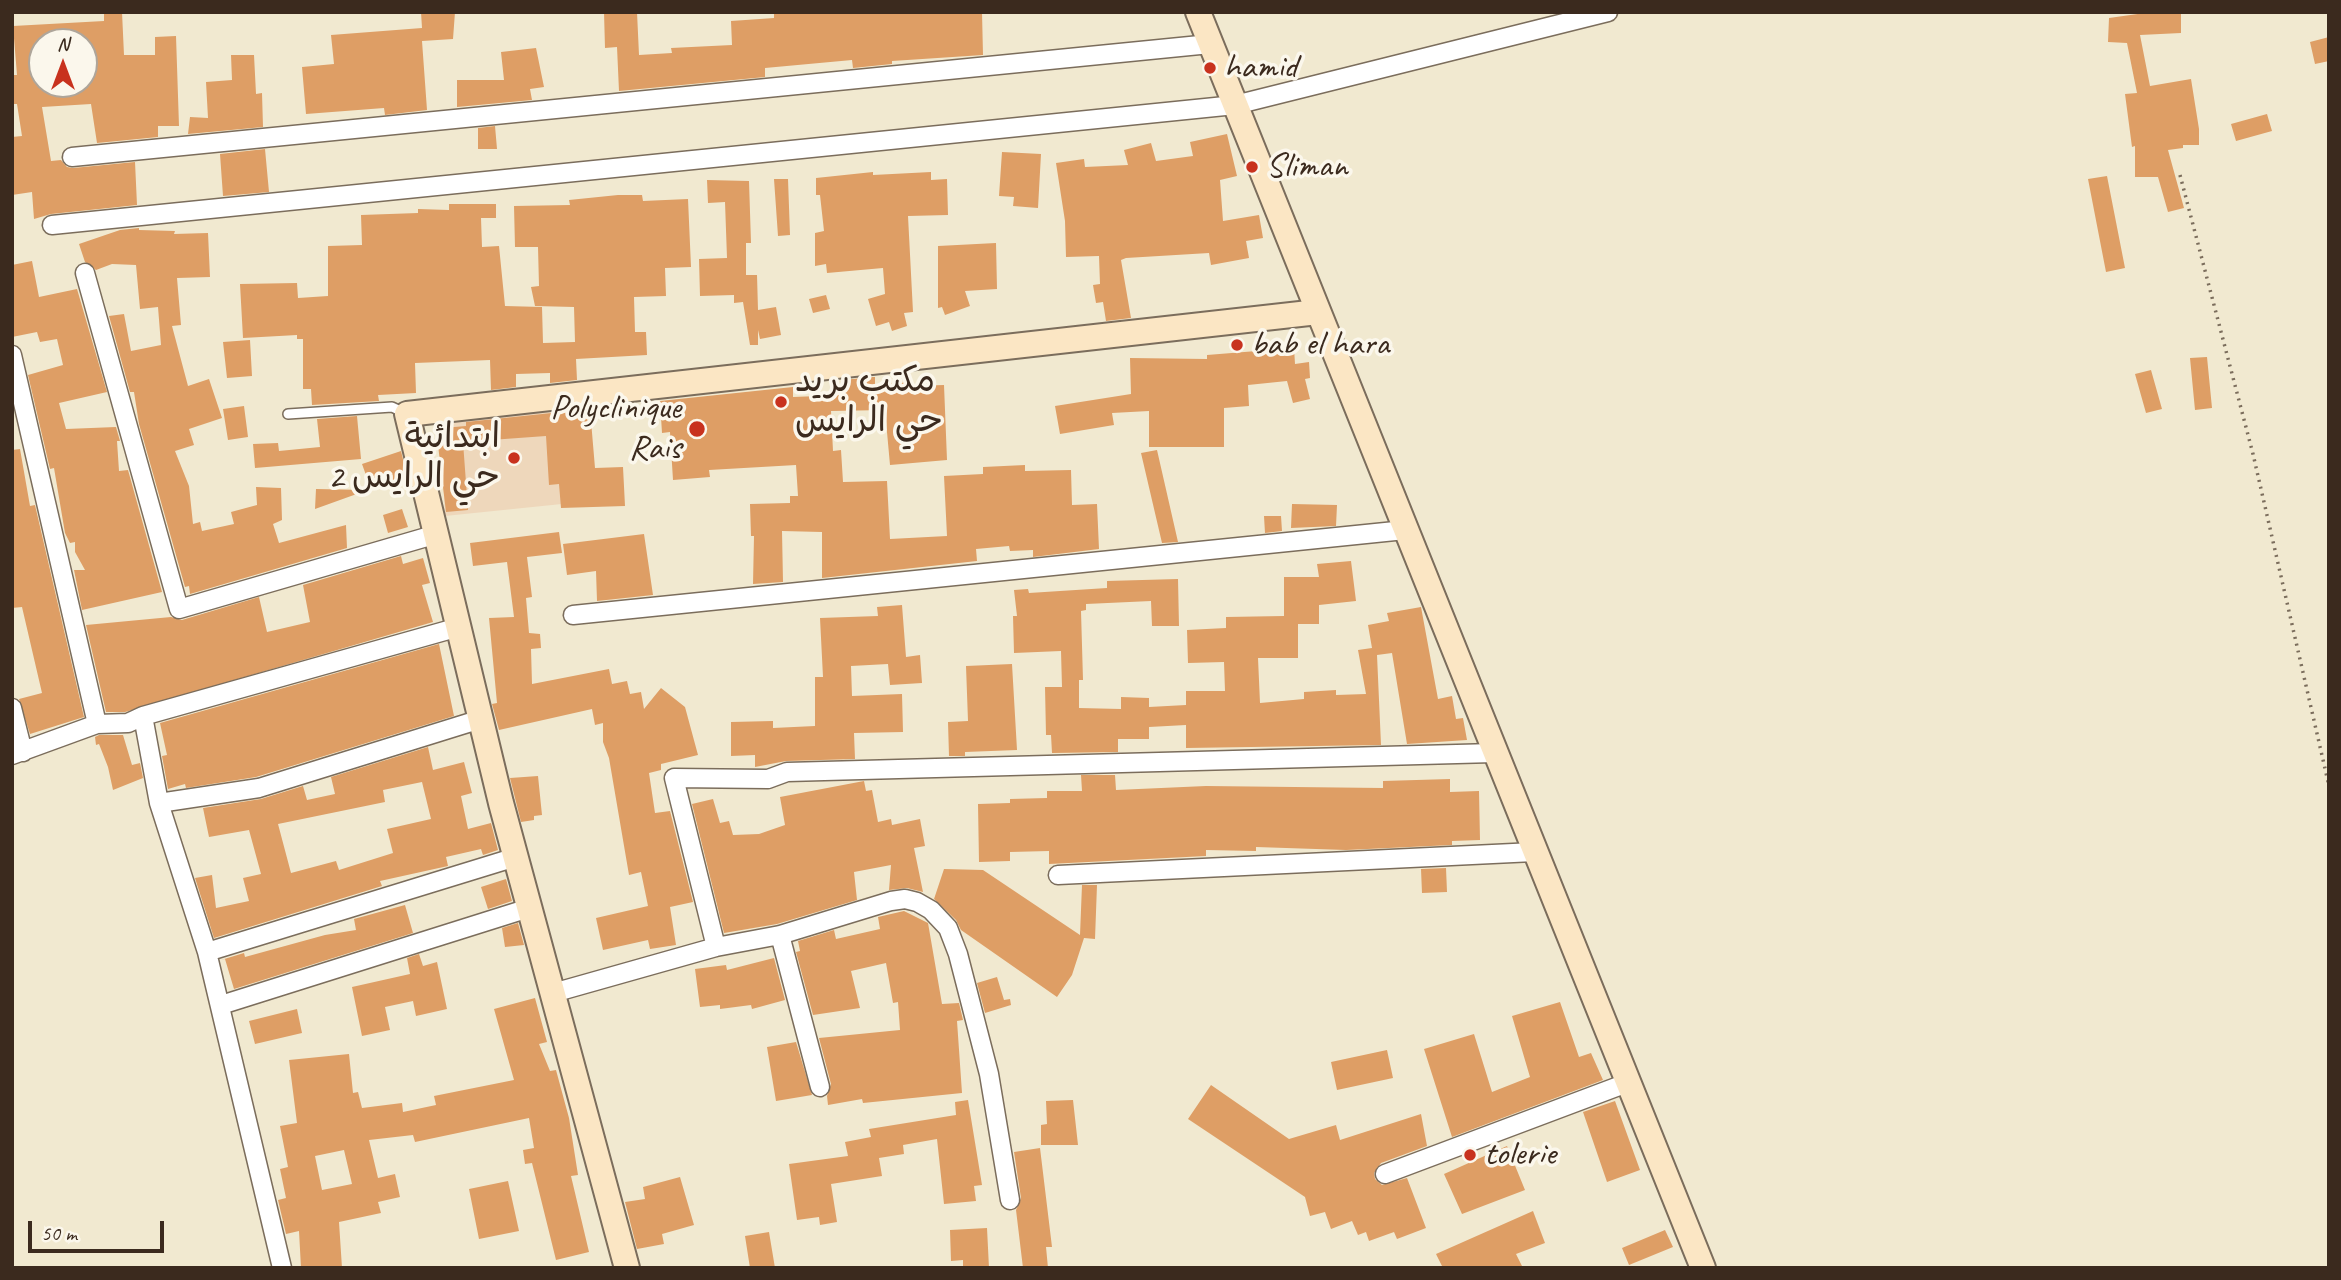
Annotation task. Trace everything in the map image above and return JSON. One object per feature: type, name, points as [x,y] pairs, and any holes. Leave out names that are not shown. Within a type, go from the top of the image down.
[{"type":"street","points":[[1198,12],[1703,1268]]},
{"type":"street","points":[[52,225],[1235,105],[1608,12]]},
{"type":"street","points":[[72,157],[1210,44]]},
{"type":"street","points":[[85,273],[179,609],[437,534]]},
{"type":"street","points":[[627,1268],[529,908],[407,414],[1318,312]]},
{"type":"street","points":[[12,355],[97,724]]},
{"type":"street","points":[[573,615],[1405,530]]},
{"type":"street","points":[[12,708],[18,753],[50,739],[97,724],[128,723],[143,716],[459,627]]},
{"type":"street","points":[[143,716],[159,803],[207,952],[282,1268]]},
{"type":"street","points":[[159,803],[259,788],[481,719]]},
{"type":"street","points":[[716,947],[674,778],[768,779],[787,772],[1494,753]]},
{"type":"street","points":[[1058,875],[1534,852]]},
{"type":"street","points":[[207,952],[516,857]]},
{"type":"street","points":[[553,993],[716,947],[780,935],[905,899],[931,910],[948,928],[958,954],[989,1073],[1010,1200]]},
{"type":"street","points":[[221,1005],[529,908]]},
{"type":"street","points":[[780,935],[820,1087]]},
{"type":"street","points":[[1385,1174],[1627,1083]]},
{"type":"lane","points":[[288,414],[392,407],[407,414]]},
{"type":"path","points":[[2180,175],[2253,454],[2329,786]]},
{"type":"shaded area","name":"ابتدائية حي الرايس 2","points":[[579,402],[591,501],[445,516],[440,415]]},
{"type":"building","points":[[122,12],[124,55],[155,55],[155,37],[176,36],[179,126],[158,126],[158,137],[97,143],[91,104],[42,107],[51,161],[61,160],[67,167],[73,168],[135,162],[137,205],[51,214],[34,219],[32,192],[12,195],[12,137],[22,136],[17,104],[14,104],[13,75],[17,75],[13,26],[104,21],[104,14]]},
{"type":"building","points":[[421,12],[455,12],[453,39],[422,41],[427,110],[385,115],[384,108],[306,114],[302,67],[334,64],[331,35],[422,28]]},
{"type":"building","points":[[604,12],[637,12],[639,55],[672,53],[671,48],[732,45],[731,21],[774,18],[774,12],[982,12],[983,55],[892,61],[892,64],[853,68],[852,60],[765,68],[765,77],[619,91],[617,47],[605,48]]},
{"type":"building","points":[[2152,12],[2181,12],[2181,33],[2140,35],[2150,86],[2191,79],[2199,129],[2199,145],[2183,145],[2183,148],[2168,150],[2184,208],[2168,212],[2158,177],[2135,177],[2135,146],[2132,147],[2125,94],[2137,93],[2127,43],[2108,42],[2109,18]]},
{"type":"building","points":[[2329,37],[2329,61],[2315,64],[2310,42]]},
{"type":"building","points":[[536,48],[544,87],[530,89],[532,100],[457,107],[457,80],[504,80],[501,52]]},
{"type":"building","points":[[231,55],[254,55],[256,94],[262,93],[263,127],[188,134],[190,117],[208,118],[206,82],[232,80]]},
{"type":"building","points":[[2267,114],[2272,131],[2236,141],[2231,124]]},
{"type":"building","points":[[495,126],[497,149],[478,149],[478,128]]},
{"type":"building","points":[[1227,134],[1237,176],[1220,180],[1223,221],[1259,215],[1263,238],[1246,241],[1249,258],[1211,265],[1209,253],[1121,260],[1131,318],[1106,321],[1103,302],[1096,303],[1093,285],[1100,284],[1099,256],[1066,257],[1065,221],[1056,163],[1084,159],[1085,167],[1128,165],[1124,150],[1151,143],[1156,161],[1193,156],[1190,142]]},
{"type":"building","points":[[265,149],[269,192],[223,196],[220,154]]},
{"type":"building","points":[[1002,152],[1041,154],[1038,208],[1013,206],[1014,197],[999,196]]},
{"type":"building","points":[[873,172],[873,175],[931,172],[931,180],[947,179],[948,215],[908,216],[913,312],[904,313],[907,326],[892,331],[889,322],[876,326],[868,299],[885,294],[883,268],[827,273],[826,264],[815,266],[815,233],[824,231],[820,195],[816,195],[816,178]]},
{"type":"building","points":[[2107,176],[2125,268],[2106,272],[2088,179]]},
{"type":"building","points":[[774,179],[788,179],[790,235],[778,236]]},
{"type":"building","points":[[707,180],[749,181],[751,243],[746,243],[746,275],[757,275],[758,310],[776,307],[781,335],[760,339],[758,330],[758,345],[750,345],[743,302],[734,303],[734,295],[700,296],[699,259],[727,258],[725,202],[708,203]]},
{"type":"building","points":[[642,195],[643,201],[688,199],[691,267],[665,268],[666,296],[634,297],[635,332],[646,332],[647,355],[576,359],[577,380],[550,383],[550,373],[516,374],[516,387],[491,390],[490,360],[415,363],[416,393],[378,395],[379,401],[312,405],[311,389],[303,389],[303,339],[297,339],[297,335],[243,338],[240,284],[297,283],[298,298],[328,296],[328,246],[362,245],[361,215],[418,213],[418,209],[449,210],[449,204],[496,204],[496,218],[481,218],[482,247],[499,246],[505,306],[542,307],[543,343],[575,342],[574,307],[535,306],[531,287],[539,286],[538,247],[515,247],[514,206],[570,205],[569,200]]},
{"type":"building","points":[[139,228],[175,231],[174,234],[208,233],[210,277],[177,278],[181,325],[172,326],[188,386],[209,379],[222,418],[189,429],[194,445],[175,451],[189,486],[193,524],[200,522],[202,531],[234,524],[231,512],[257,505],[256,487],[281,488],[282,520],[273,524],[279,543],[346,525],[347,548],[190,594],[189,586],[185,587],[139,424],[134,392],[130,392],[109,316],[124,314],[131,351],[161,345],[158,307],[140,309],[136,265],[112,264],[96,270],[85,262],[79,244],[120,230]]},
{"type":"building","points":[[996,243],[997,289],[965,291],[970,306],[945,315],[942,307],[938,308],[938,246]]},
{"type":"building","points":[[32,261],[39,297],[77,289],[107,392],[59,403],[66,429],[116,427],[120,441],[117,441],[119,471],[128,470],[162,592],[82,610],[74,570],[85,570],[75,552],[75,542],[70,543],[65,533],[54,468],[50,469],[28,375],[63,365],[57,339],[40,342],[37,332],[12,337],[12,265]]},
{"type":"building","points":[[826,295],[830,309],[813,313],[809,299]]},
{"type":"building","points":[[250,340],[252,376],[227,378],[223,342]]},
{"type":"building","points":[[1294,348],[1295,364],[1309,362],[1310,378],[1305,379],[1310,399],[1293,403],[1287,381],[1248,385],[1249,406],[1224,408],[1224,447],[1149,447],[1149,411],[1112,413],[1114,425],[1060,434],[1055,406],[1131,394],[1130,358],[1207,359],[1207,355]]},
{"type":"building","points":[[2207,357],[2212,408],[2195,410],[2190,358]]},
{"type":"building","points":[[2151,370],[2162,409],[2146,413],[2135,374]]},
{"type":"building","points":[[875,377],[875,385],[912,382],[912,386],[944,385],[947,460],[890,465],[885,410],[831,411],[833,451],[841,450],[843,482],[887,481],[890,539],[947,536],[944,476],[983,474],[983,467],[1025,465],[1025,471],[1071,470],[1072,505],[1097,504],[1099,549],[1033,557],[1033,550],[1010,551],[1009,546],[976,549],[977,561],[822,578],[822,532],[782,531],[783,582],[753,584],[754,536],[751,536],[750,504],[790,503],[790,496],[798,496],[796,465],[709,470],[710,477],[673,480],[670,432],[662,433],[660,401],[793,387],[793,397],[844,395],[843,380]]},
{"type":"building","points":[[244,406],[248,437],[228,440],[223,409]]},
{"type":"building","points":[[590,409],[595,468],[623,467],[625,506],[561,508],[559,484],[549,485],[546,436],[463,442],[468,510],[446,512],[438,445],[444,444],[443,428],[466,426],[466,422]]},
{"type":"building","points":[[357,416],[361,459],[255,468],[253,444],[278,443],[279,451],[320,447],[317,419]]},
{"type":"building","points":[[20,449],[30,506],[35,505],[84,717],[30,734],[19,699],[42,693],[22,607],[12,608],[12,450]]},
{"type":"building","points":[[1157,450],[1178,542],[1162,543],[1141,453]]},
{"type":"building","points":[[401,451],[407,476],[371,489],[362,464]]},
{"type":"building","points":[[316,489],[365,490],[365,491],[315,509]]},
{"type":"building","points":[[1292,504],[1337,505],[1336,526],[1291,528]]},
{"type":"building","points":[[402,509],[408,527],[388,533],[383,515]]},
{"type":"building","points":[[1264,516],[1281,516],[1282,531],[1265,533]]},
{"type":"building","points":[[559,532],[562,553],[527,557],[532,597],[526,598],[529,633],[540,634],[541,648],[531,649],[532,684],[609,669],[612,684],[627,681],[630,694],[641,692],[644,709],[661,688],[685,707],[698,755],[661,764],[661,770],[649,773],[655,813],[670,811],[693,902],[670,907],[676,945],[650,949],[648,940],[603,950],[596,918],[648,906],[641,872],[629,875],[609,758],[603,742],[603,723],[595,725],[592,709],[499,730],[492,704],[497,703],[489,618],[514,617],[507,562],[473,566],[470,543]]},
{"type":"building","points":[[644,534],[653,595],[597,601],[596,571],[567,575],[563,544]]},
{"type":"building","points":[[401,556],[403,564],[423,558],[430,583],[422,585],[433,622],[125,712],[106,712],[86,625],[171,617],[182,620],[259,597],[267,632],[310,622],[303,585]]},
{"type":"building","points":[[1351,561],[1356,601],[1319,605],[1319,624],[1298,624],[1298,658],[1258,658],[1260,703],[1304,699],[1304,692],[1336,690],[1336,695],[1366,694],[1358,650],[1372,648],[1368,625],[1389,621],[1387,613],[1421,607],[1438,699],[1452,696],[1456,719],[1463,718],[1467,740],[1407,744],[1392,653],[1377,655],[1381,745],[1186,748],[1186,725],[1149,727],[1149,739],[1118,739],[1118,752],[1052,753],[1051,735],[1046,735],[1045,687],[1062,687],[1061,651],[1014,653],[1013,616],[1017,616],[1014,590],[1028,589],[1029,593],[1107,588],[1107,581],[1178,579],[1179,626],[1152,626],[1151,601],[1086,604],[1086,610],[1081,611],[1083,680],[1079,680],[1079,708],[1121,709],[1121,697],[1149,698],[1149,707],[1186,705],[1186,691],[1225,691],[1224,662],[1188,663],[1187,630],[1226,628],[1226,617],[1284,616],[1284,577],[1319,577],[1317,564]]},
{"type":"building","points":[[902,605],[906,657],[920,655],[922,683],[890,685],[888,664],[851,666],[852,696],[902,694],[903,732],[854,733],[855,759],[786,761],[755,767],[755,755],[731,756],[731,722],[773,721],[773,728],[815,726],[815,677],[823,677],[820,618],[878,616],[877,607]]},
{"type":"building","points":[[439,644],[454,716],[256,777],[186,788],[185,784],[168,789],[162,756],[167,755],[160,723]]},
{"type":"building","points":[[1012,664],[1017,750],[965,752],[965,756],[949,756],[948,722],[968,721],[966,666]]},
{"type":"building","points":[[123,735],[132,765],[140,763],[143,778],[113,790],[108,767],[99,744],[96,745],[95,737]]},
{"type":"building","points":[[428,747],[433,770],[464,762],[472,793],[461,796],[468,829],[491,823],[498,850],[483,855],[481,849],[446,857],[448,866],[380,881],[382,886],[214,938],[195,878],[212,875],[216,908],[249,901],[243,878],[261,874],[249,830],[209,837],[203,808],[261,799],[303,786],[307,800],[335,794],[331,777]],"holes":[[[422,782],[431,819],[387,829],[393,853],[339,870],[336,861],[291,873],[278,824],[385,802],[383,790]]]},
{"type":"building","points":[[1081,775],[1115,775],[1116,790],[1206,786],[1383,788],[1383,781],[1450,779],[1450,792],[1479,791],[1480,840],[1452,841],[1452,845],[1346,850],[1256,847],[1256,851],[1206,850],[1206,856],[1049,864],[1049,851],[1010,852],[1010,861],[979,862],[978,804],[1010,803],[1010,799],[1047,798],[1047,791],[1082,791]]},
{"type":"building","points":[[538,776],[542,815],[534,816],[534,820],[521,822],[510,778]]},
{"type":"building","points":[[864,781],[866,791],[872,790],[878,822],[891,819],[892,825],[920,819],[925,846],[914,848],[923,892],[907,888],[889,890],[891,865],[854,872],[857,900],[777,924],[724,933],[692,804],[713,799],[720,823],[729,821],[733,835],[759,834],[785,825],[780,797]]},
{"type":"building","points":[[1446,868],[1447,892],[1422,893],[1421,869]]},
{"type":"building","points":[[944,869],[983,870],[1080,935],[1082,885],[1097,885],[1095,939],[1084,938],[1072,975],[1057,997],[961,930],[956,920],[934,899]]},
{"type":"building","points":[[506,879],[512,901],[488,909],[481,887]]},
{"type":"building","points":[[405,905],[413,933],[234,989],[225,959],[221,960],[244,953],[245,957],[325,935],[356,930],[354,919]]},
{"type":"building","points":[[904,911],[928,923],[942,1004],[959,1003],[963,1020],[957,1021],[962,1093],[863,1103],[862,1099],[828,1105],[827,1096],[831,1084],[819,1038],[900,1030],[898,1002],[893,1003],[886,963],[851,971],[860,1008],[813,1015],[796,952],[800,951],[798,941],[834,930],[836,939],[880,929],[878,917]]},
{"type":"building","points":[[518,923],[524,945],[505,947],[502,928]]},
{"type":"building","points":[[419,954],[423,966],[437,962],[447,1009],[416,1016],[413,1001],[385,1007],[390,1030],[362,1036],[352,987],[410,974],[407,958]]},
{"type":"building","points":[[774,958],[785,1000],[752,1009],[751,1005],[720,1009],[720,1005],[700,1007],[695,969],[726,965],[727,970]]},
{"type":"building","points":[[997,977],[1004,1000],[1010,999],[1011,1005],[985,1013],[977,983]]},
{"type":"building","points":[[535,998],[547,1042],[539,1044],[550,1071],[556,1070],[569,1118],[578,1175],[571,1176],[589,1252],[556,1260],[532,1163],[525,1164],[523,1150],[534,1148],[529,1118],[415,1142],[413,1135],[369,1140],[378,1178],[395,1174],[400,1197],[378,1202],[381,1213],[339,1222],[342,1268],[301,1268],[299,1231],[286,1234],[278,1200],[286,1198],[280,1169],[288,1167],[280,1126],[297,1123],[289,1060],[349,1054],[353,1093],[358,1092],[362,1108],[402,1103],[403,1112],[436,1105],[434,1096],[514,1080],[494,1009]],"holes":[[[344,1150],[352,1184],[322,1190],[315,1156]]]},
{"type":"building","points":[[1560,1002],[1579,1057],[1591,1053],[1603,1080],[1452,1137],[1424,1049],[1474,1034],[1492,1092],[1530,1077],[1512,1016]]},
{"type":"building","points":[[297,1009],[302,1033],[255,1044],[249,1021]]},
{"type":"building","points":[[796,1042],[812,1095],[776,1101],[767,1047]]},
{"type":"building","points":[[1387,1050],[1393,1078],[1337,1090],[1331,1062]]},
{"type":"building","points":[[1211,1085],[1289,1139],[1336,1125],[1340,1140],[1421,1114],[1427,1146],[1381,1163],[1374,1173],[1375,1179],[1382,1185],[1407,1178],[1426,1228],[1397,1239],[1394,1232],[1369,1241],[1366,1232],[1358,1235],[1352,1221],[1331,1229],[1325,1212],[1310,1216],[1305,1197],[1188,1119]]},
{"type":"building","points":[[968,1100],[982,1185],[974,1186],[976,1201],[944,1204],[937,1139],[903,1145],[904,1154],[879,1158],[882,1176],[831,1184],[837,1222],[820,1225],[819,1217],[797,1220],[789,1164],[848,1156],[845,1142],[871,1137],[869,1129],[956,1115],[955,1102]]},
{"type":"building","points":[[1073,1100],[1078,1145],[1041,1145],[1041,1125],[1047,1124],[1046,1101]]},
{"type":"building","points":[[1615,1101],[1640,1170],[1607,1182],[1583,1112]]},
{"type":"building","points":[[1507,1146],[1525,1190],[1462,1214],[1444,1174]]},
{"type":"building","points":[[1040,1148],[1052,1247],[1046,1247],[1048,1268],[1023,1268],[1016,1210],[1021,1198],[1014,1152]]},
{"type":"building","points":[[680,1177],[694,1225],[662,1234],[664,1244],[637,1249],[625,1202],[645,1199],[643,1187]]},
{"type":"building","points":[[508,1181],[519,1231],[479,1239],[469,1189]]},
{"type":"building","points":[[1533,1211],[1545,1243],[1516,1254],[1523,1268],[1443,1268],[1436,1254]]},
{"type":"building","points":[[987,1228],[989,1268],[963,1268],[963,1260],[951,1261],[950,1230]]},
{"type":"building","points":[[1665,1230],[1673,1247],[1629,1265],[1622,1248]]},
{"type":"building","points":[[769,1232],[775,1268],[750,1268],[745,1236]]},
{"type":"place","name":"hamid","points":[[1210,68]]},
{"type":"place","name":"Sliman","points":[[1252,167]]},
{"type":"place","name":"bab el hara","points":[[1237,345]]},
{"type":"place","name":"مكتب بريد حي الرايس","points":[[781,402]]},
{"type":"place","name":"Polyclinique Rais","points":[[697,429]]},
{"type":"place","name":"ابتدائية حي الرايس 2","points":[[514,458]]},
{"type":"place","name":"tolerie","points":[[1470,1155]]}]
